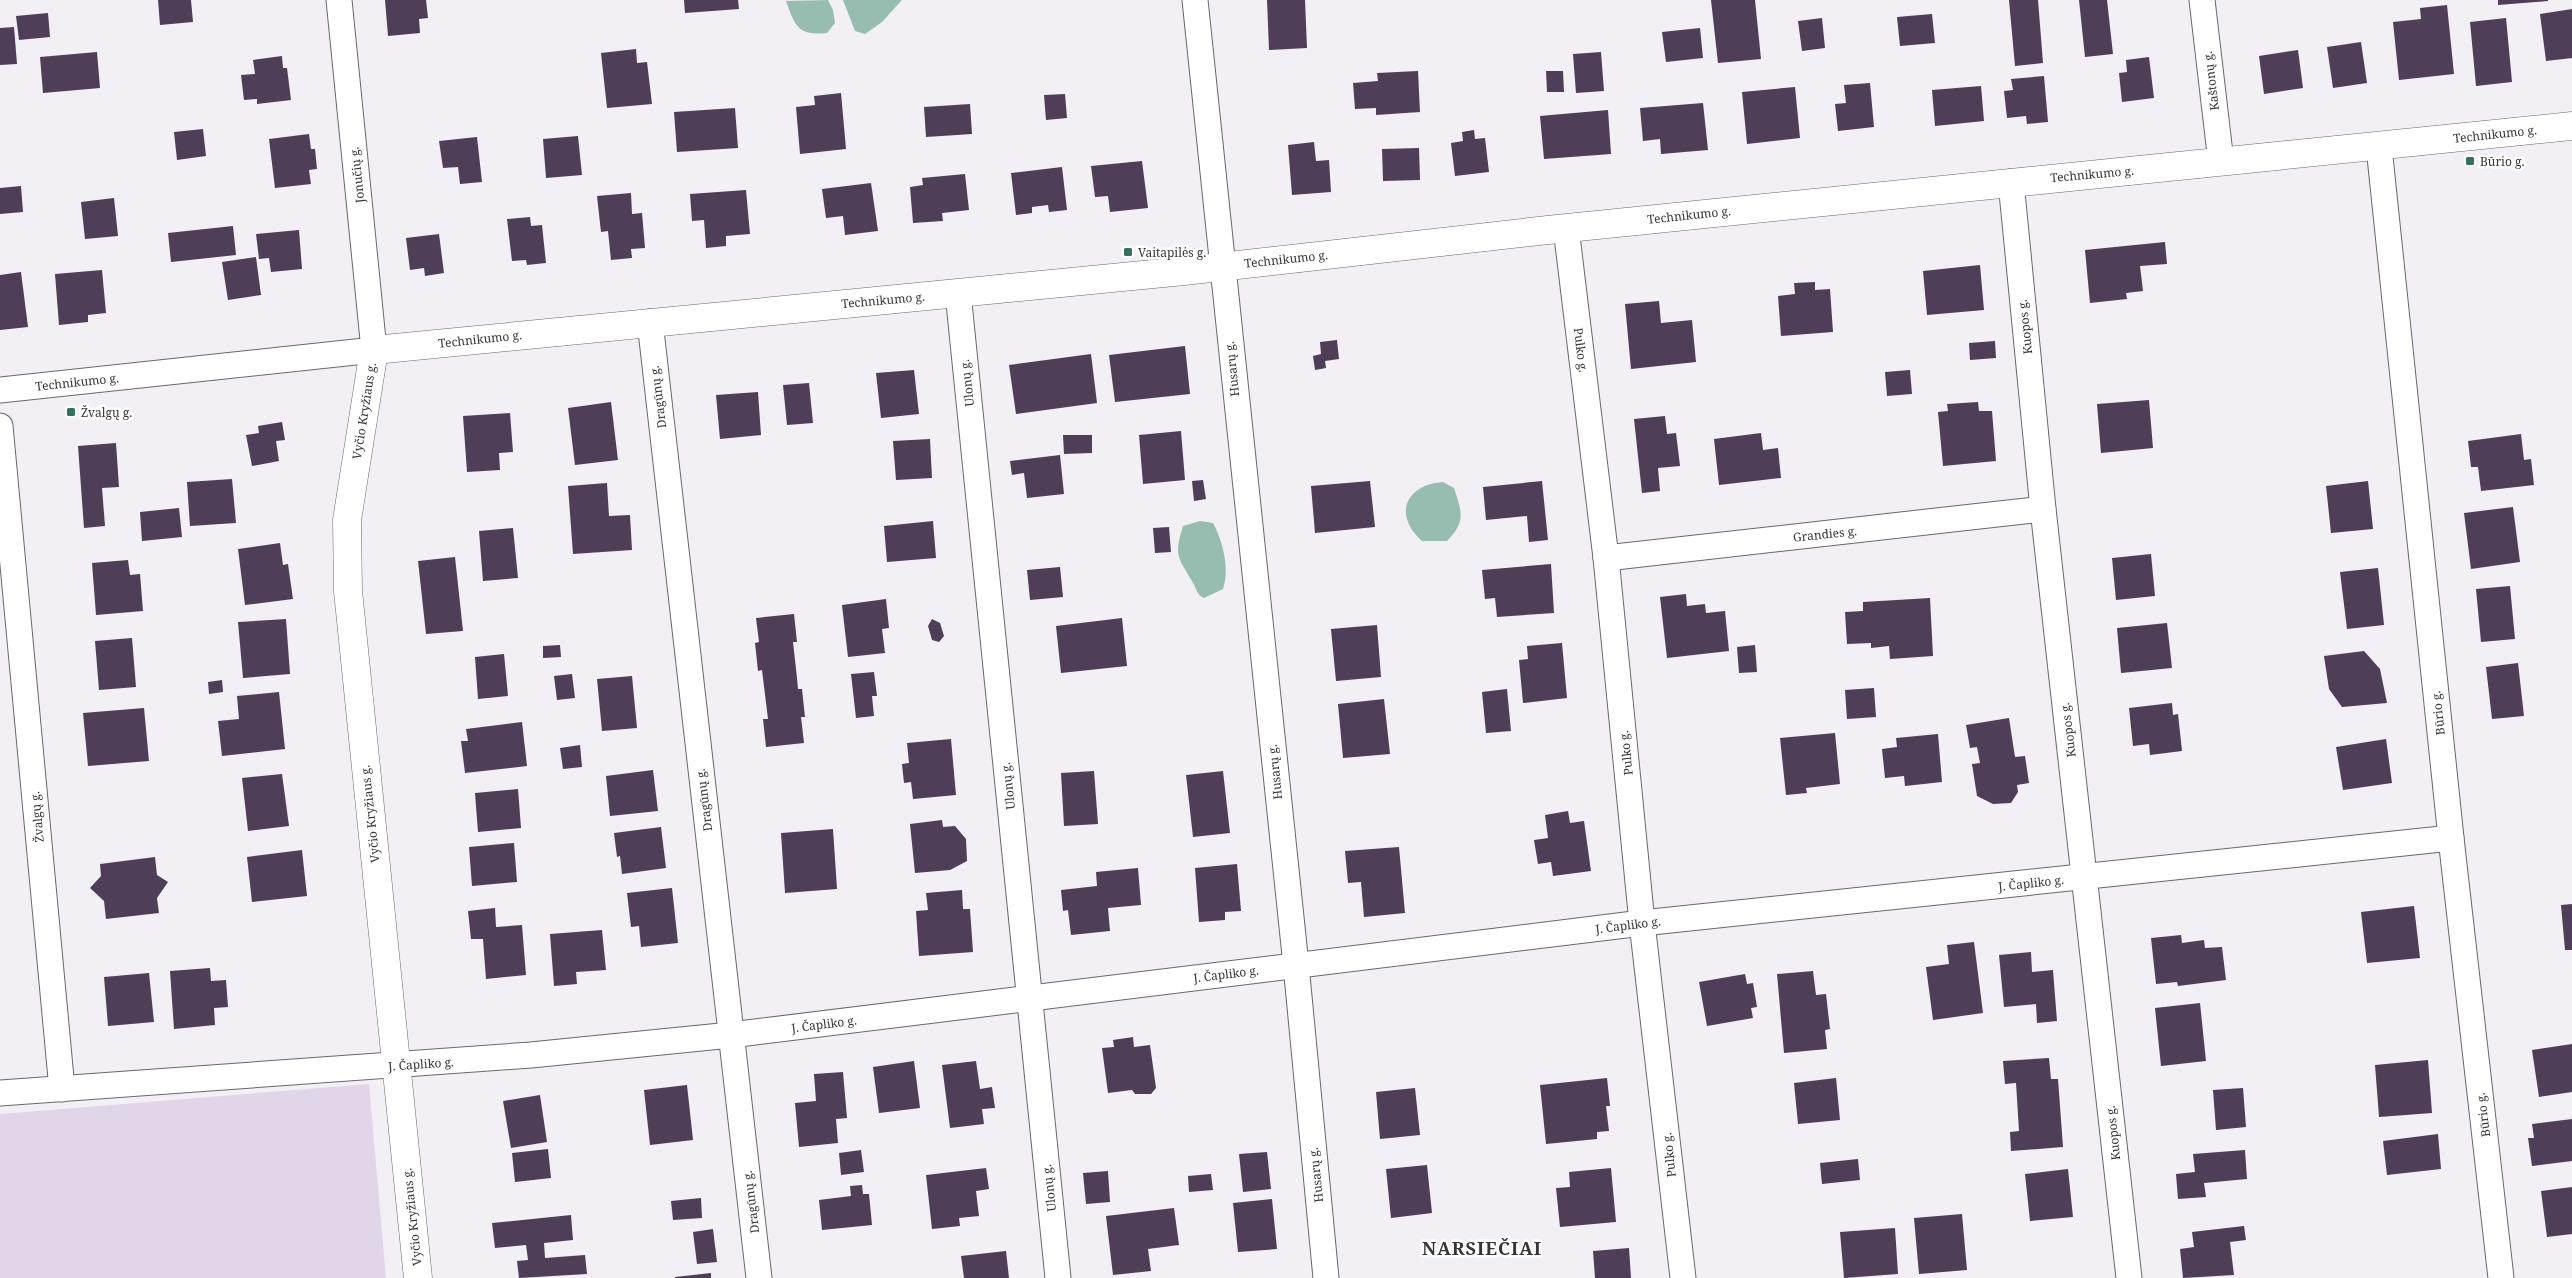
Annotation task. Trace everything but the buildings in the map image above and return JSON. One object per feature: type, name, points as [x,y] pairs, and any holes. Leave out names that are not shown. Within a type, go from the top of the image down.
[{"type":"street","name":"Jonučių g.","points":[[339,0],[374,350]]},
{"type":"street","points":[[1195,0],[1221,266]]},
{"type":"street","name":"Kaštonų g.","points":[[2202,0],[2221,162]]},
{"type":"street","name":"Technikumo g.","points":[[0,390],[374,350],[958,293],[1566,228],[2572,126]]},
{"type":"street","name":"Būrio g.","points":[[2379,147],[2451,838],[2501,1278]]},
{"type":"street","name":"Kuopos g.","points":[[2011,182],[2043,509],[2129,1278]]},
{"type":"street","name":"Pulko g.","points":[[1566,228],[1606,558],[1642,923],[1683,1278]]},
{"type":"street","name":"Husarų g.","points":[[1221,266],[1296,965],[1326,1278]]},
{"type":"street","name":"Ulonų g.","points":[[958,293],[1058,1278]]},
{"type":"street","name":"Dragūnų g.","points":[[650,322],[760,1278]]},
{"type":"street","name":"Vyčio Kryžiaus g.","points":[[374,350],[347,520],[348,591],[418,1278]]},
{"type":"street","name":"Žvalgų g.","points":[[0,426],[62,1089]]},
{"type":"street","name":"Grandies g.","points":[[1606,558],[2043,509]]},
{"type":"street","name":"J. Čapliko g.","points":[[0,1093],[395,1066],[531,1055],[731,1035],[1642,923],[2085,878],[2451,838]]},
{"type":"shaded area","points":[[828,0],[833,10],[835,23],[827,33],[817,34],[799,28],[792,17],[786,1]]},
{"type":"shaded area","points":[[843,0],[902,0],[882,22],[865,34],[855,31]]},
{"type":"shaded area","points":[[1443,482],[1454,488],[1459,504],[1460,522],[1447,541],[1422,541],[1413,531],[1408,521],[1407,503],[1412,495],[1420,489],[1430,484]]},
{"type":"shaded area","points":[[1200,521],[1213,523],[1220,538],[1226,565],[1223,589],[1204,598],[1197,592],[1181,562],[1178,551],[1183,526]]},
{"type":"shaded area","points":[[369,1084],[386,1278],[0,1278],[0,1114]]},
{"type":"place","name":"Būrio g.","points":[[2470,161]]},
{"type":"place","name":"Vaitapilės g.","points":[[1128,252]]},
{"type":"place","name":"Žvalgų g.","points":[[71,412]]},
{"type":"district","name":"NARSIEČIAI","points":[[1482,1248]]}]
